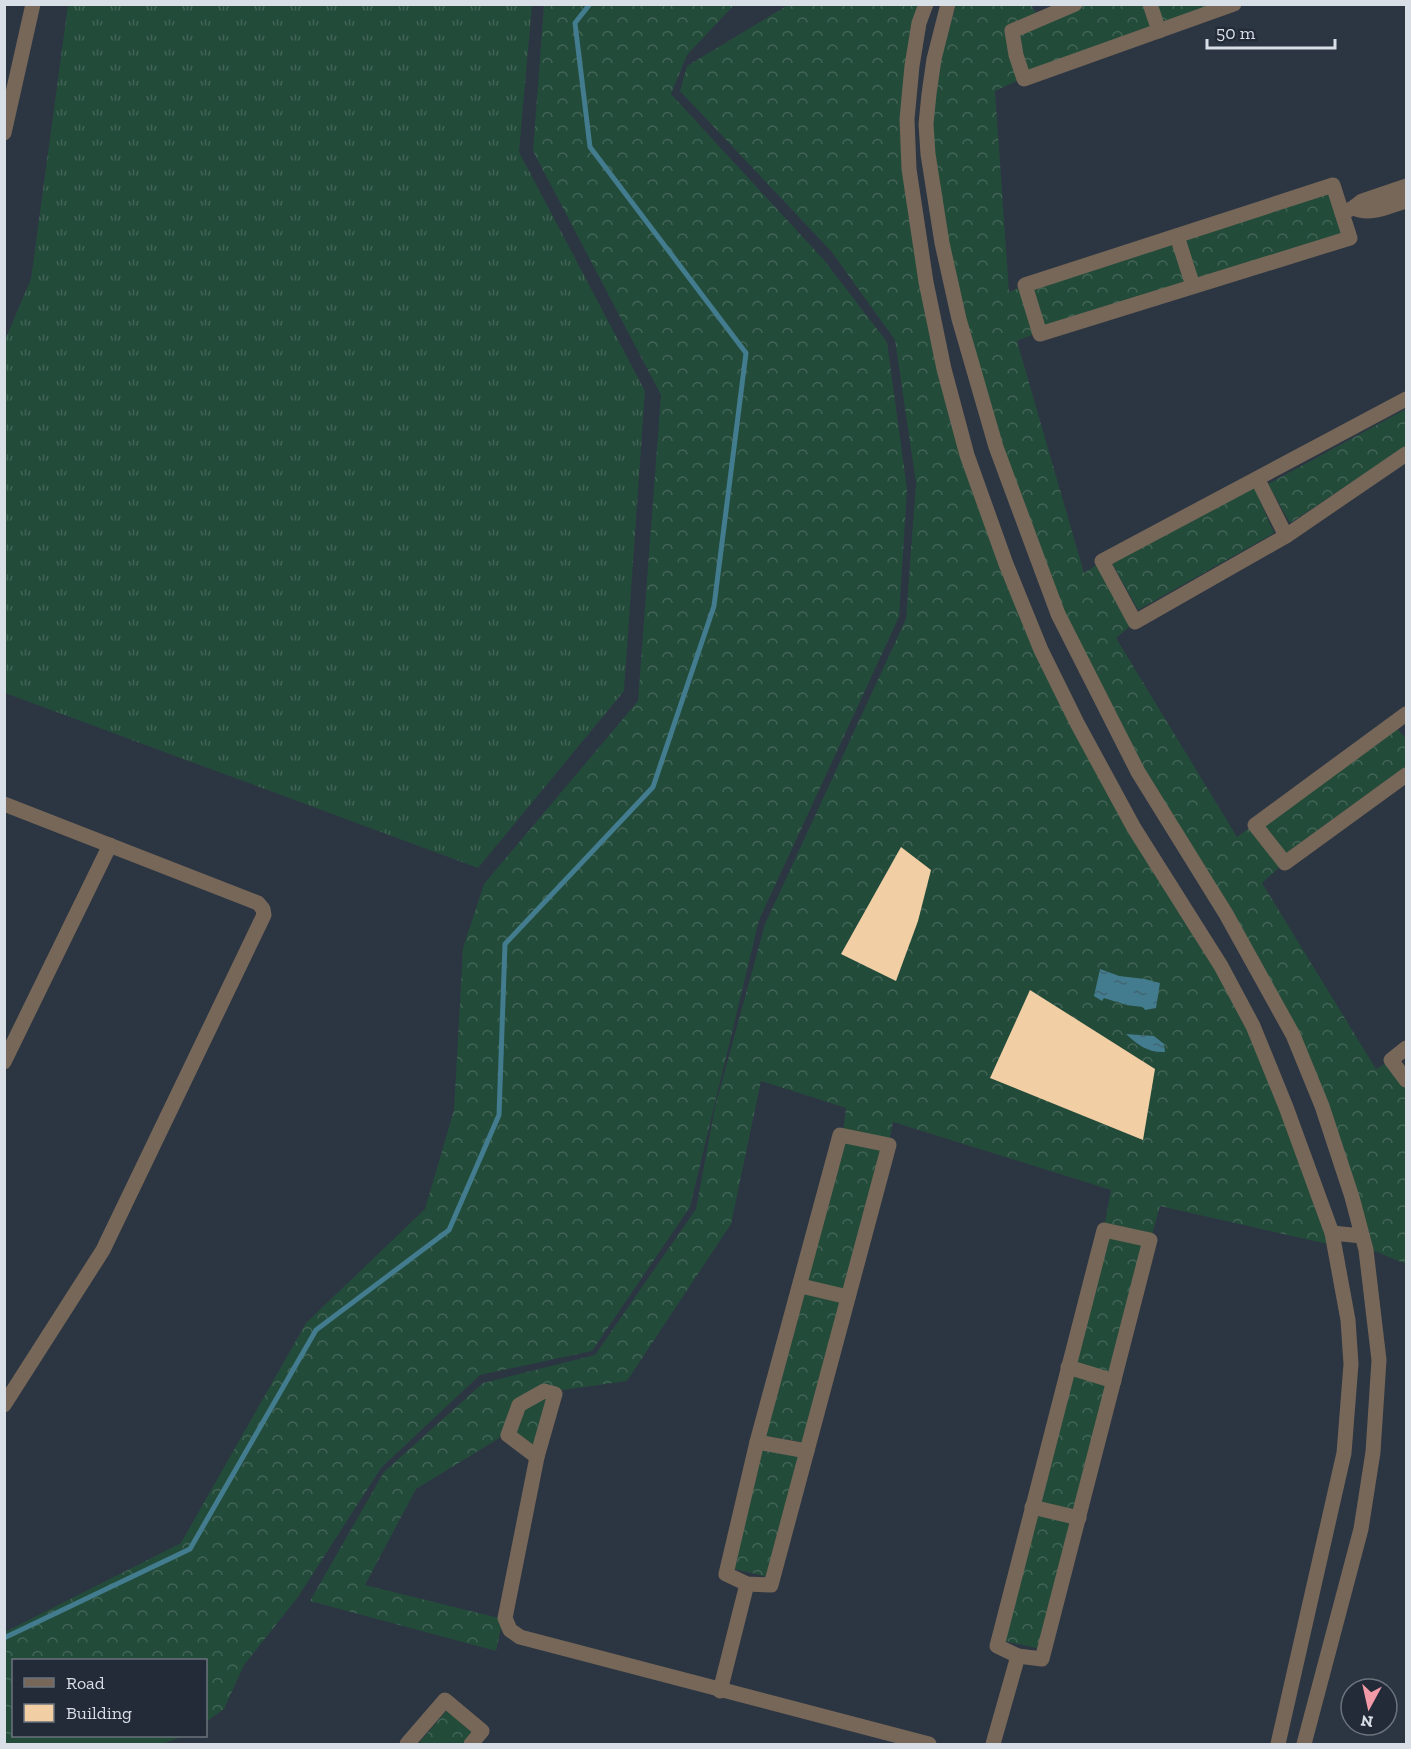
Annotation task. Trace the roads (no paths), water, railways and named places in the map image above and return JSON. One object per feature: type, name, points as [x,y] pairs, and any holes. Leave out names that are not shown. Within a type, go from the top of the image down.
[{"type":"street","points":[[4,133],[33,4]]},
{"type":"street","points":[[926,4],[919,23],[907,119],[909,169],[926,282],[944,369],[967,455],[1006,564],[1041,650],[1089,746],[1134,828],[1221,966],[1253,1026],[1286,1107],[1332,1233],[1348,1320],[1351,1364],[1344,1453],[1278,1744]]},
{"type":"street","points":[[948,4],[934,59],[926,124],[928,154],[942,243],[960,319],[996,447],[1058,614],[1138,772],[1226,914],[1293,1035],[1322,1106],[1352,1197],[1366,1250],[1379,1360],[1373,1452],[1361,1529],[1304,1744]]},
{"type":"street","points":[[1075,4],[1012,31],[1024,79],[1234,4]]},
{"type":"street","points":[[1150,4],[1159,31]]},
{"type":"street","points":[[1333,185],[1348,211],[1350,238],[1040,334],[1025,285],[1177,236],[1333,185]]},
{"type":"street","points":[[1348,211],[1362,201],[1407,186]]},
{"type":"street","points":[[1348,211],[1371,212],[1407,201]]},
{"type":"street","points":[[1177,236],[1193,286]]},
{"type":"street","points":[[921,248],[942,243]]},
{"type":"street","points":[[1407,399],[1102,561],[1135,622],[1286,536],[1407,454]]},
{"type":"street","points":[[1258,480],[1286,536]]},
{"type":"street","points":[[1404,719],[1255,825],[1285,863],[1407,775]]},
{"type":"street","points":[[4,804],[258,903],[264,915],[103,1250],[6,1399]]},
{"type":"street","points":[[4,1062],[110,845]]},
{"type":"street","points":[[1407,1047],[1391,1060],[1407,1080]]},
{"type":"street","points":[[840,1136],[889,1145],[848,1297],[771,1585],[747,1584],[726,1574],[758,1442],[840,1136]]},
{"type":"street","points":[[1104,1230],[1150,1240],[1114,1381],[1042,1659],[1018,1656],[997,1646],[1104,1230]]},
{"type":"street","points":[[1332,1233],[1362,1236]]},
{"type":"street","points":[[801,1286],[848,1297]]},
{"type":"street","points":[[1068,1367],[1114,1381]]},
{"type":"street","points":[[758,1442],[807,1451]]},
{"type":"street","points":[[537,1457],[505,1618],[510,1630],[520,1637],[929,1744]]},
{"type":"street","points":[[1032,1507],[1078,1518]]},
{"type":"street","points":[[720,1691],[747,1584]]},
{"type":"street","points":[[993,1744],[1018,1656]]},
{"type":"street","points":[[408,1744],[445,1700],[482,1731],[471,1744]]},
{"type":"water","points":[[1100,969],[1119,976],[1160,983],[1156,1008],[1145,1010],[1143,1007],[1126,1005],[1104,998],[1102,1001],[1094,996]]},
{"type":"water","points":[[1126,1034],[1154,1036],[1164,1044],[1165,1052],[1144,1048]]},
{"type":"waterway","points":[[4,1638],[190,1549],[316,1330],[449,1230],[499,1115],[505,944],[653,787],[714,606],[746,353],[590,147],[575,23],[590,4]]}]
